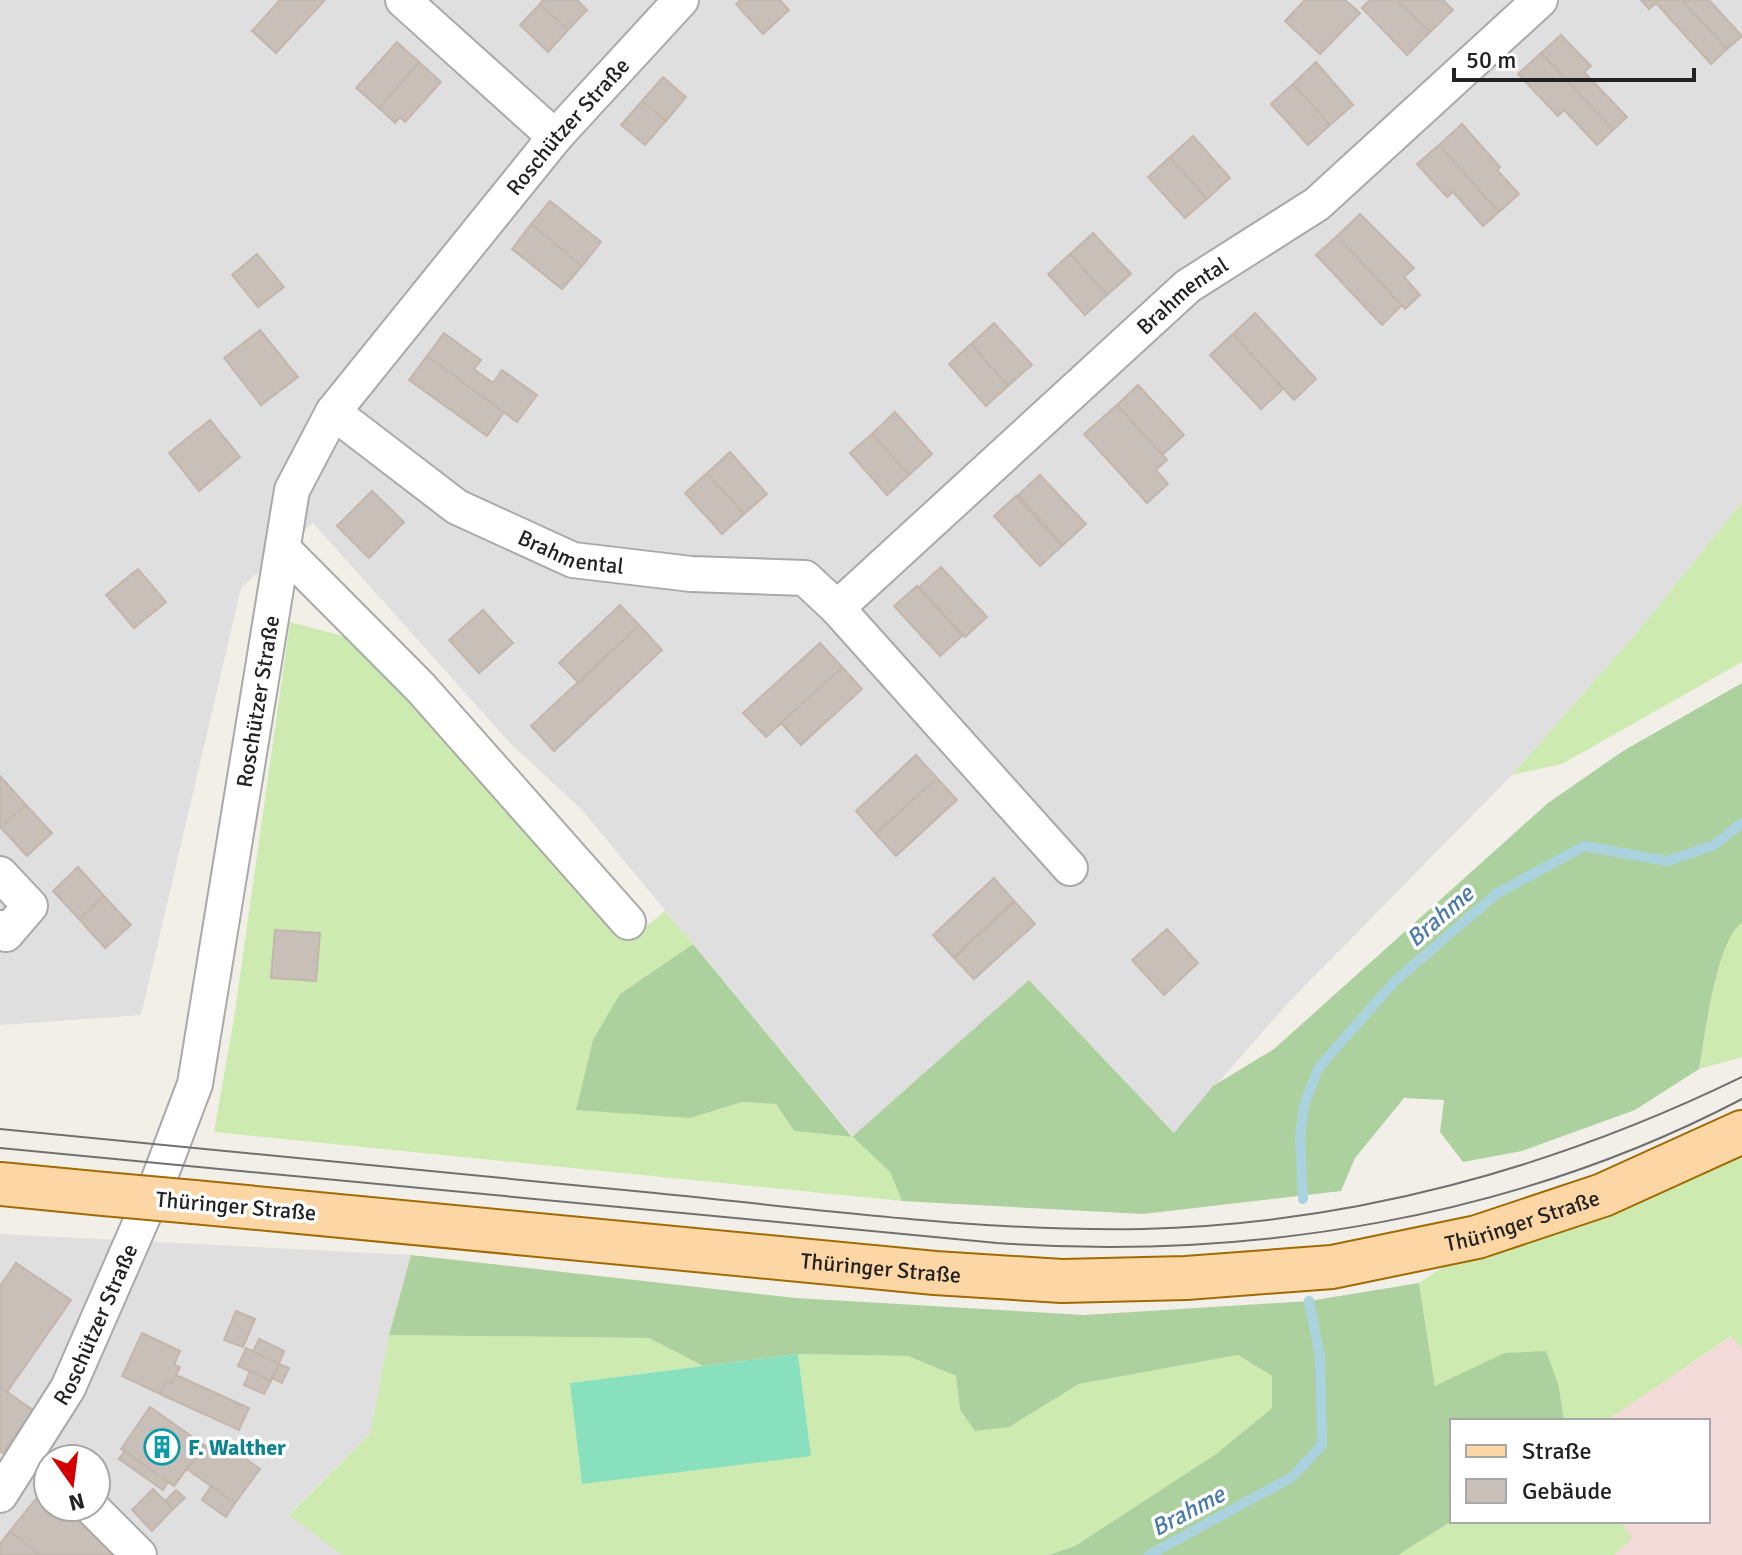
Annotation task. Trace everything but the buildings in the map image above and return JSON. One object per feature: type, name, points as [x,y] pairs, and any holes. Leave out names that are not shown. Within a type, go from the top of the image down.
[{"type":"main road","name":"Thüringer Straße","points":[[0,1184],[935,1273],[1062,1281],[1186,1278],[1332,1267],[1477,1237],[1603,1195],[1742,1132]]},
{"type":"street","points":[[403,0],[555,137]]},
{"type":"street","name":"Roschützer Straße","points":[[45,1443],[156,1187],[195,1084],[292,490],[333,412],[555,137],[681,0]]},
{"type":"street","name":"Brahmental","points":[[837,608],[1188,286],[1317,204],[1540,0]]},
{"type":"street","name":"Brahmental","points":[[333,412],[457,507],[573,560],[691,574],[805,578],[837,608],[1070,868]]},
{"type":"street","points":[[283,549],[421,688],[628,922]]},
{"type":"street","points":[[0,874],[30,906],[6,934],[0,928]]},
{"type":"street","name":"Roschützer Straße","points":[[0,1495],[32,1465]]},
{"type":"street","points":[[107,1523],[139,1555]]},
{"type":"shaded area","points":[[0,0],[1742,0],[1742,502],[1639,630],[1512,775],[1288,1003],[1174,1133],[1029,980],[853,1137],[582,810],[510,743],[313,523],[241,588],[141,1015],[0,1025]]},
{"type":"shaded area","points":[[0,1234],[411,1255],[389,1335],[370,1434],[289,1514],[342,1555],[0,1555]]},
{"type":"shaded area","points":[[1742,1329],[1742,1555],[1614,1555],[1631,1538],[1621,1523],[1710,1523],[1710,1419],[1609,1419]]},
{"type":"green space","points":[[1742,502],[1742,662],[1562,764],[1512,775],[1639,630]]},
{"type":"green space","points":[[290,622],[350,638],[628,942],[665,911],[693,944],[620,994],[690,1118],[742,1102],[776,1104],[794,1131],[853,1137],[890,1172],[902,1201],[214,1132],[234,1018]]},
{"type":"green space","points":[[1742,683],[1742,923],[1725,948],[1719,968],[1699,1069],[1635,1110],[1522,1151],[1463,1162],[1440,1132],[1444,1100],[1404,1098],[1355,1158],[1341,1191],[1143,1214],[902,1201],[890,1172],[852,1137],[1029,980],[1174,1133],[1213,1086],[1274,1049],[1548,803],[1623,751]]},
{"type":"green space","points":[[1742,923],[1742,1057],[1699,1069],[1719,968],[1725,948]]},
{"type":"green space","points":[[693,944],[852,1137],[794,1131],[776,1104],[742,1102],[690,1118],[576,1110],[593,1040],[620,994]]},
{"type":"green space","points":[[1742,1156],[1742,1349],[1731,1336],[1609,1419],[1564,1419],[1559,1387],[1504,1353],[1435,1387],[1419,1283],[1446,1265],[1632,1205]]},
{"type":"green space","points":[[411,1255],[796,1298],[1084,1315],[1309,1301],[1419,1283],[1435,1386],[1504,1353],[1546,1351],[1559,1387],[1564,1419],[1450,1419],[1450,1522],[1398,1555],[1049,1555],[1075,1546],[1216,1454],[1272,1408],[1272,1376],[1238,1355],[1079,1384],[1009,1427],[975,1431],[960,1410],[956,1376],[908,1356],[798,1354],[703,1366],[649,1338],[389,1335]]},
{"type":"green space","points":[[389,1335],[649,1338],[703,1366],[570,1383],[811,1456],[798,1354],[908,1356],[956,1376],[960,1410],[1009,1427],[1079,1384],[1238,1355],[1272,1376],[1272,1408],[1216,1454],[1075,1546],[1049,1555],[342,1555],[289,1515],[370,1434]]},
{"type":"green space","points":[[798,1354],[811,1456],[582,1484],[570,1383]]},
{"type":"green space","points":[[1450,1522],[1621,1523],[1632,1538],[1614,1555],[1398,1555]]},
{"type":"waterway","name":"Brahme","points":[[1303,1199],[1300,1138],[1304,1105],[1319,1067],[1395,981],[1496,894],[1584,846],[1667,861],[1714,845],[1742,823]]},
{"type":"waterway","name":"Brahme","points":[[1149,1555],[1292,1477],[1322,1445],[1320,1357],[1309,1301]]},
{"type":"tram line","points":[[0,1129],[899,1218],[1021,1227],[1143,1229],[1221,1225],[1298,1216],[1375,1203],[1451,1185],[1599,1138],[1742,1077]]},
{"type":"tram line","points":[[0,1148],[997,1243],[1093,1247],[1189,1245],[1284,1237],[1380,1222],[1473,1202],[1566,1174],[1655,1140],[1742,1099]]},
{"type":"place","name":"F. Walther","points":[[162,1447]]}]
